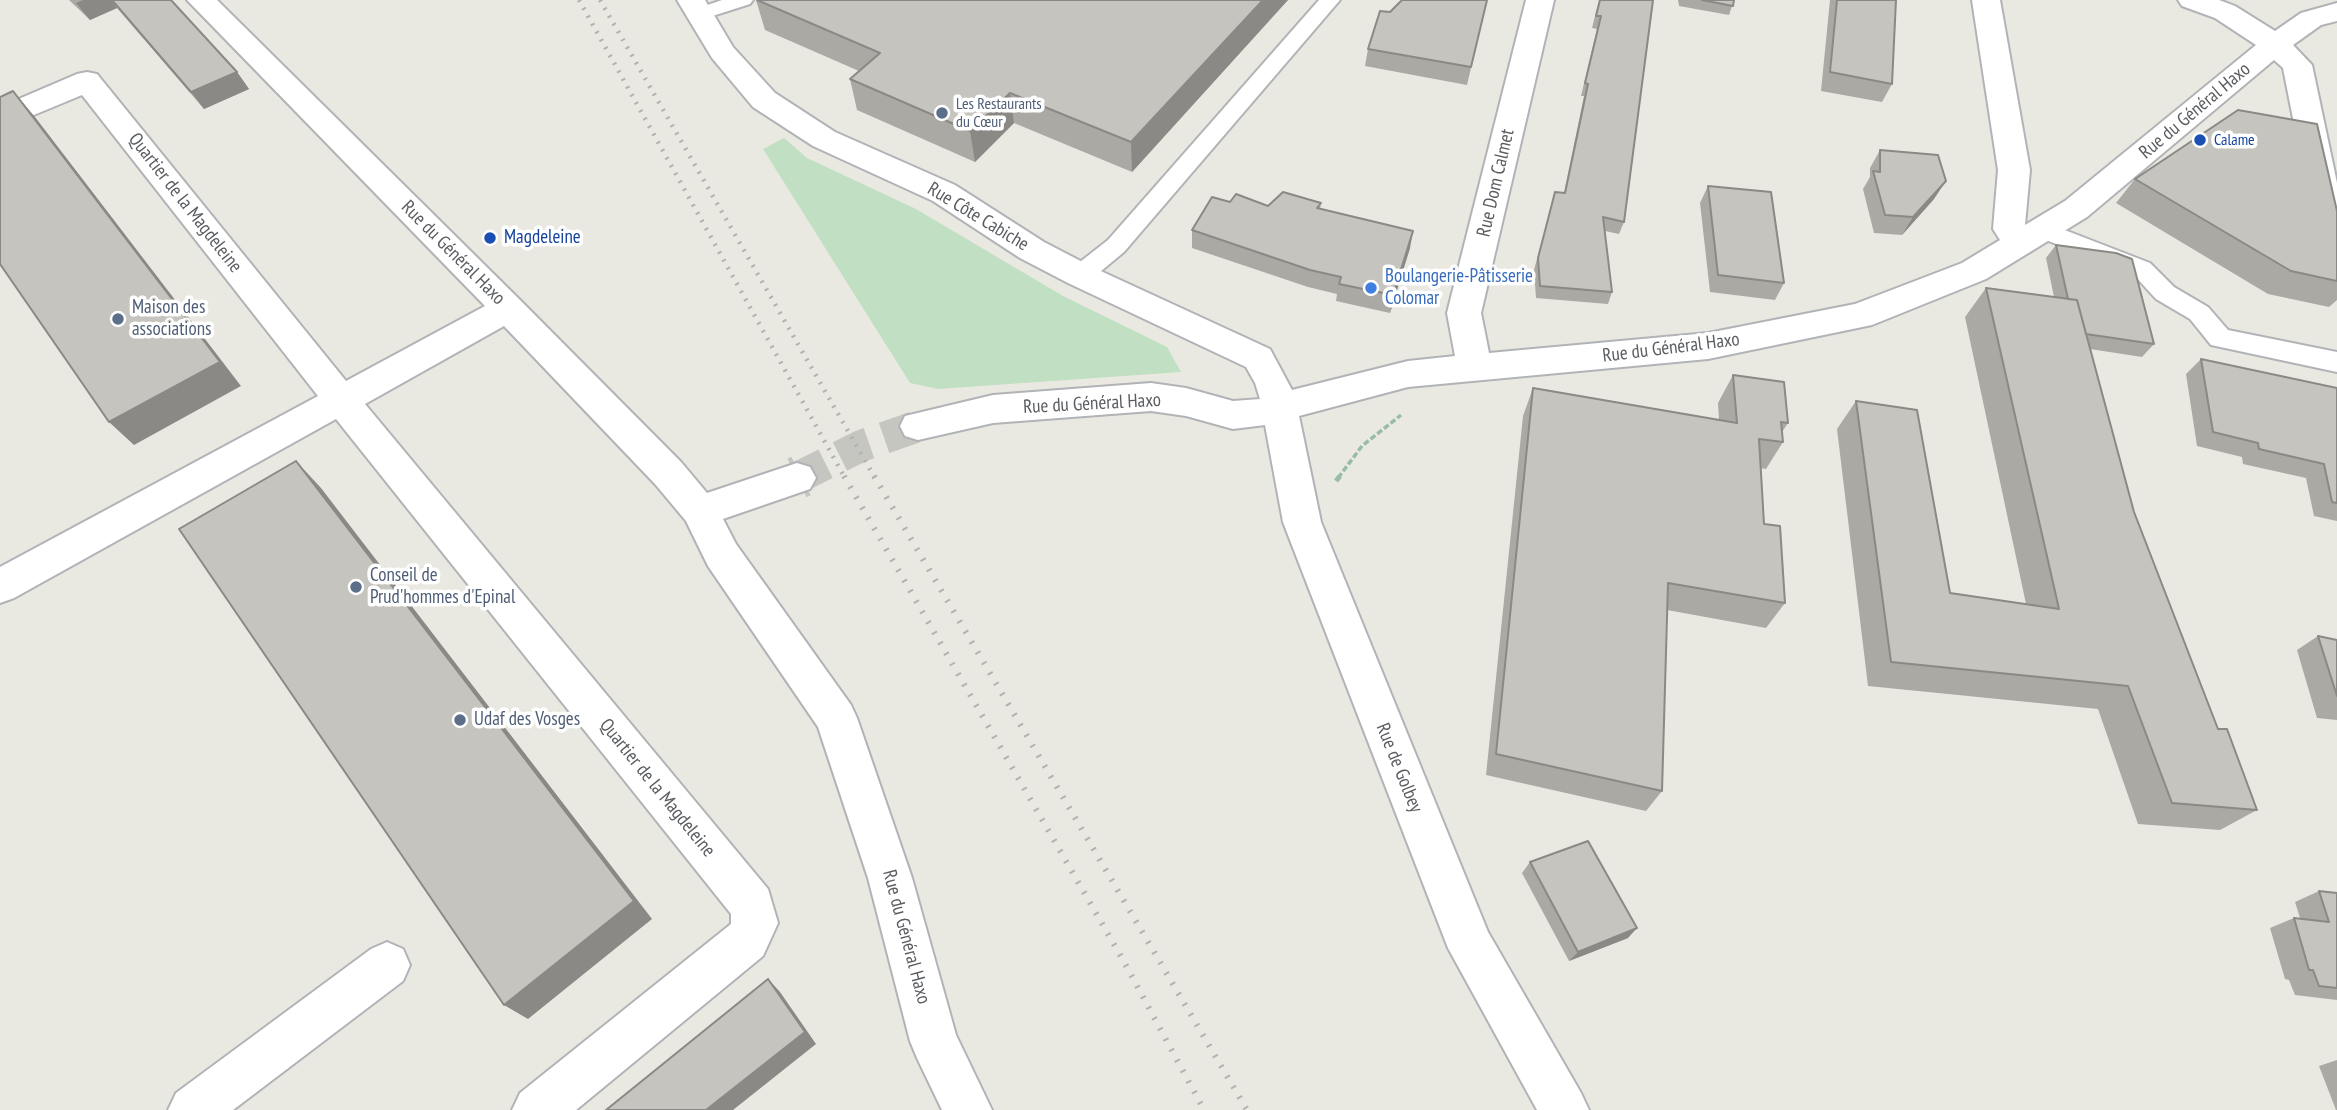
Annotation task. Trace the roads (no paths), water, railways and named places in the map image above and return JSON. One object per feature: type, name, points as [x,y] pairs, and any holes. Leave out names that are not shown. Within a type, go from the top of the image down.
[{"type":"street","name":"Rue du Général Haxo","points":[[201,0],[508,309],[668,473],[700,511],[722,555],[836,718],[890,878],[934,1041],[967,1110]]},
{"type":"street","name":"Rue Dom Calmet","points":[[1474,366],[1464,313],[1539,0]]},
{"type":"street","points":[[1986,0],[2014,170],[2009,229],[2033,236]]},
{"type":"street","points":[[2192,0],[2225,12],[2275,44],[2297,65],[2337,260]]},
{"type":"street","name":"Rue Côte Cabiche","points":[[696,7],[722,52],[764,100],[824,139],[944,193],[1032,250],[1258,358],[1272,381],[1280,408]]},
{"type":"street","name":"Rue du Général Haxo","points":[[918,426],[993,409],[1151,397],[1186,402],[1233,415],[1255,415],[1408,374],[1708,346],[1860,316],[1974,271],[2076,209],[2275,44],[2311,19],[2337,12]]},
{"type":"street","name":"Quartier de la Magdeleine","points":[[0,119],[88,81],[341,400],[752,905],[755,923],[747,940],[537,1110]]},
{"type":"street","points":[[0,586],[508,309]]},
{"type":"street","name":"Rue de Golbey","points":[[1280,408],[1301,522],[1471,948],[1564,1110]]},
{"type":"street","points":[[700,511],[797,478]]},
{"type":"street","points":[[193,1110],[387,965]]},
{"type":"lane","points":[[696,7],[743,0]]},
{"type":"lane","points":[[1080,275],[1116,246],[1330,0]]},
{"type":"lane","points":[[2033,236],[2142,269],[2165,293],[2199,313],[2220,338],[2337,362]]},
{"type":"tunnel","points":[[797,478],[861,446],[918,426]]},
{"type":"railway","points":[[579,0],[845,478]]},
{"type":"railway","points":[[600,0],[875,478]]},
{"type":"railway","points":[[844,476],[1123,960],[1204,1110]]},
{"type":"railway","points":[[874,476],[1247,1110]]},
{"type":"place","name":"Les Restaurants du Cœur","points":[[942,113]]},
{"type":"place","name":"Calame","points":[[2200,140]]},
{"type":"place","name":"Magdeleine","points":[[490,238]]},
{"type":"place","name":"Boulangerie-Pâtisserie Colomar","points":[[1371,288]]},
{"type":"place","name":"Maison des associations","points":[[118,319]]},
{"type":"place","name":"Conseil de Prud'hommes d'Epinal","points":[[356,587]]},
{"type":"place","name":"Udaf des Vosges","points":[[460,720]]}]
